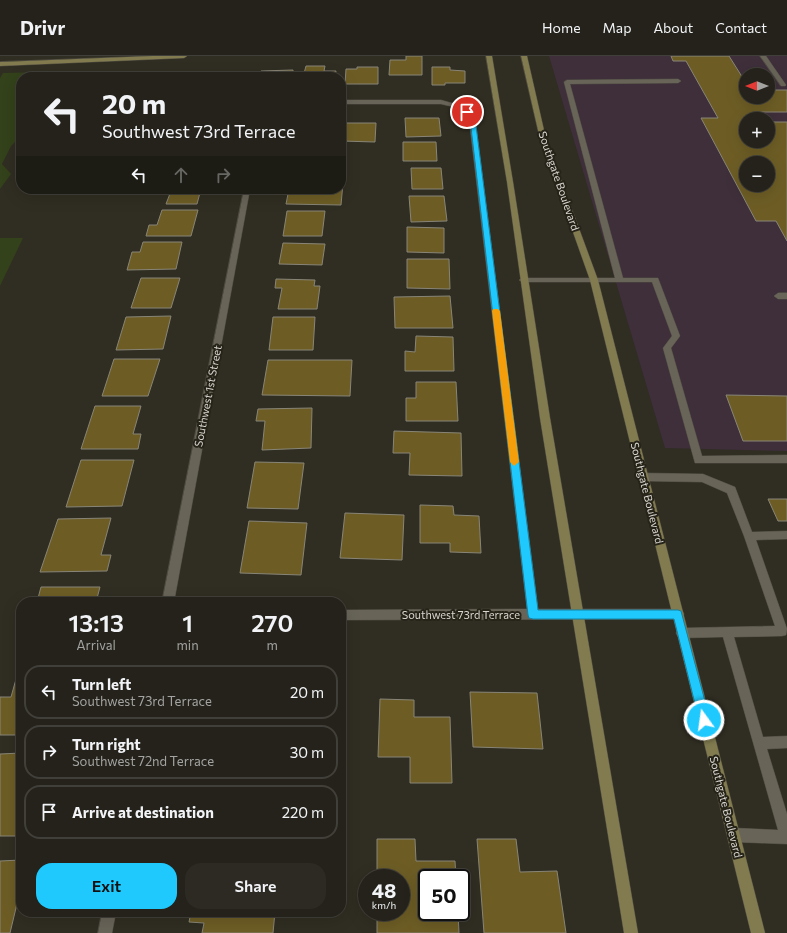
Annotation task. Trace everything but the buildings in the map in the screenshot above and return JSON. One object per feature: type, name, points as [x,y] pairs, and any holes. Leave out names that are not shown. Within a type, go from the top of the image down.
[{"type":"main road","points":[[0,64],[184,56]]},
{"type":"main road","points":[[489,56],[510,182],[523,280],[545,418],[631,933]]},
{"type":"main road","name":"Southgate Boulevard","points":[[524,56],[543,139],[594,280],[758,933]]},
{"type":"street","points":[[763,56],[783,85]]},
{"type":"street","points":[[620,280],[567,82],[678,81]]},
{"type":"street","points":[[346,102],[440,102],[460,107],[472,118],[533,615]]},
{"type":"street","name":"Southwest 1st Street","points":[[169,597],[247,194]]},
{"type":"street","points":[[523,280],[655,280],[676,336],[667,348],[703,478]]},
{"type":"street","points":[[778,296],[787,296]]},
{"type":"street","points":[[698,460],[787,459]]},
{"type":"street","points":[[643,477],[703,478],[731,490],[749,536],[782,632],[682,633]]},
{"type":"street","points":[[749,536],[787,535]]},
{"type":"street","name":"Southwest 73rd Terrace","points":[[346,615],[678,614]]},
{"type":"street","points":[[727,633],[787,836],[734,835]]},
{"type":"street","points":[[759,743],[787,742]]},
{"type":"street","points":[[105,933],[108,917]]},
{"type":"shaded area","points":[[549,56],[787,56],[787,451],[665,448]]},
{"type":"green space","points":[[79,71],[78,72],[41,72]]},
{"type":"green space","points":[[3,73],[16,73],[16,141],[11,146],[2,164],[11,174],[0,189],[0,78]]},
{"type":"green space","points":[[0,238],[23,238],[0,286]]},
{"type":"slow traffic","points":[[496,311],[514,462]]},
{"type":"route","points":[[467,112],[472,118],[533,615],[678,614],[704,720]]}]
